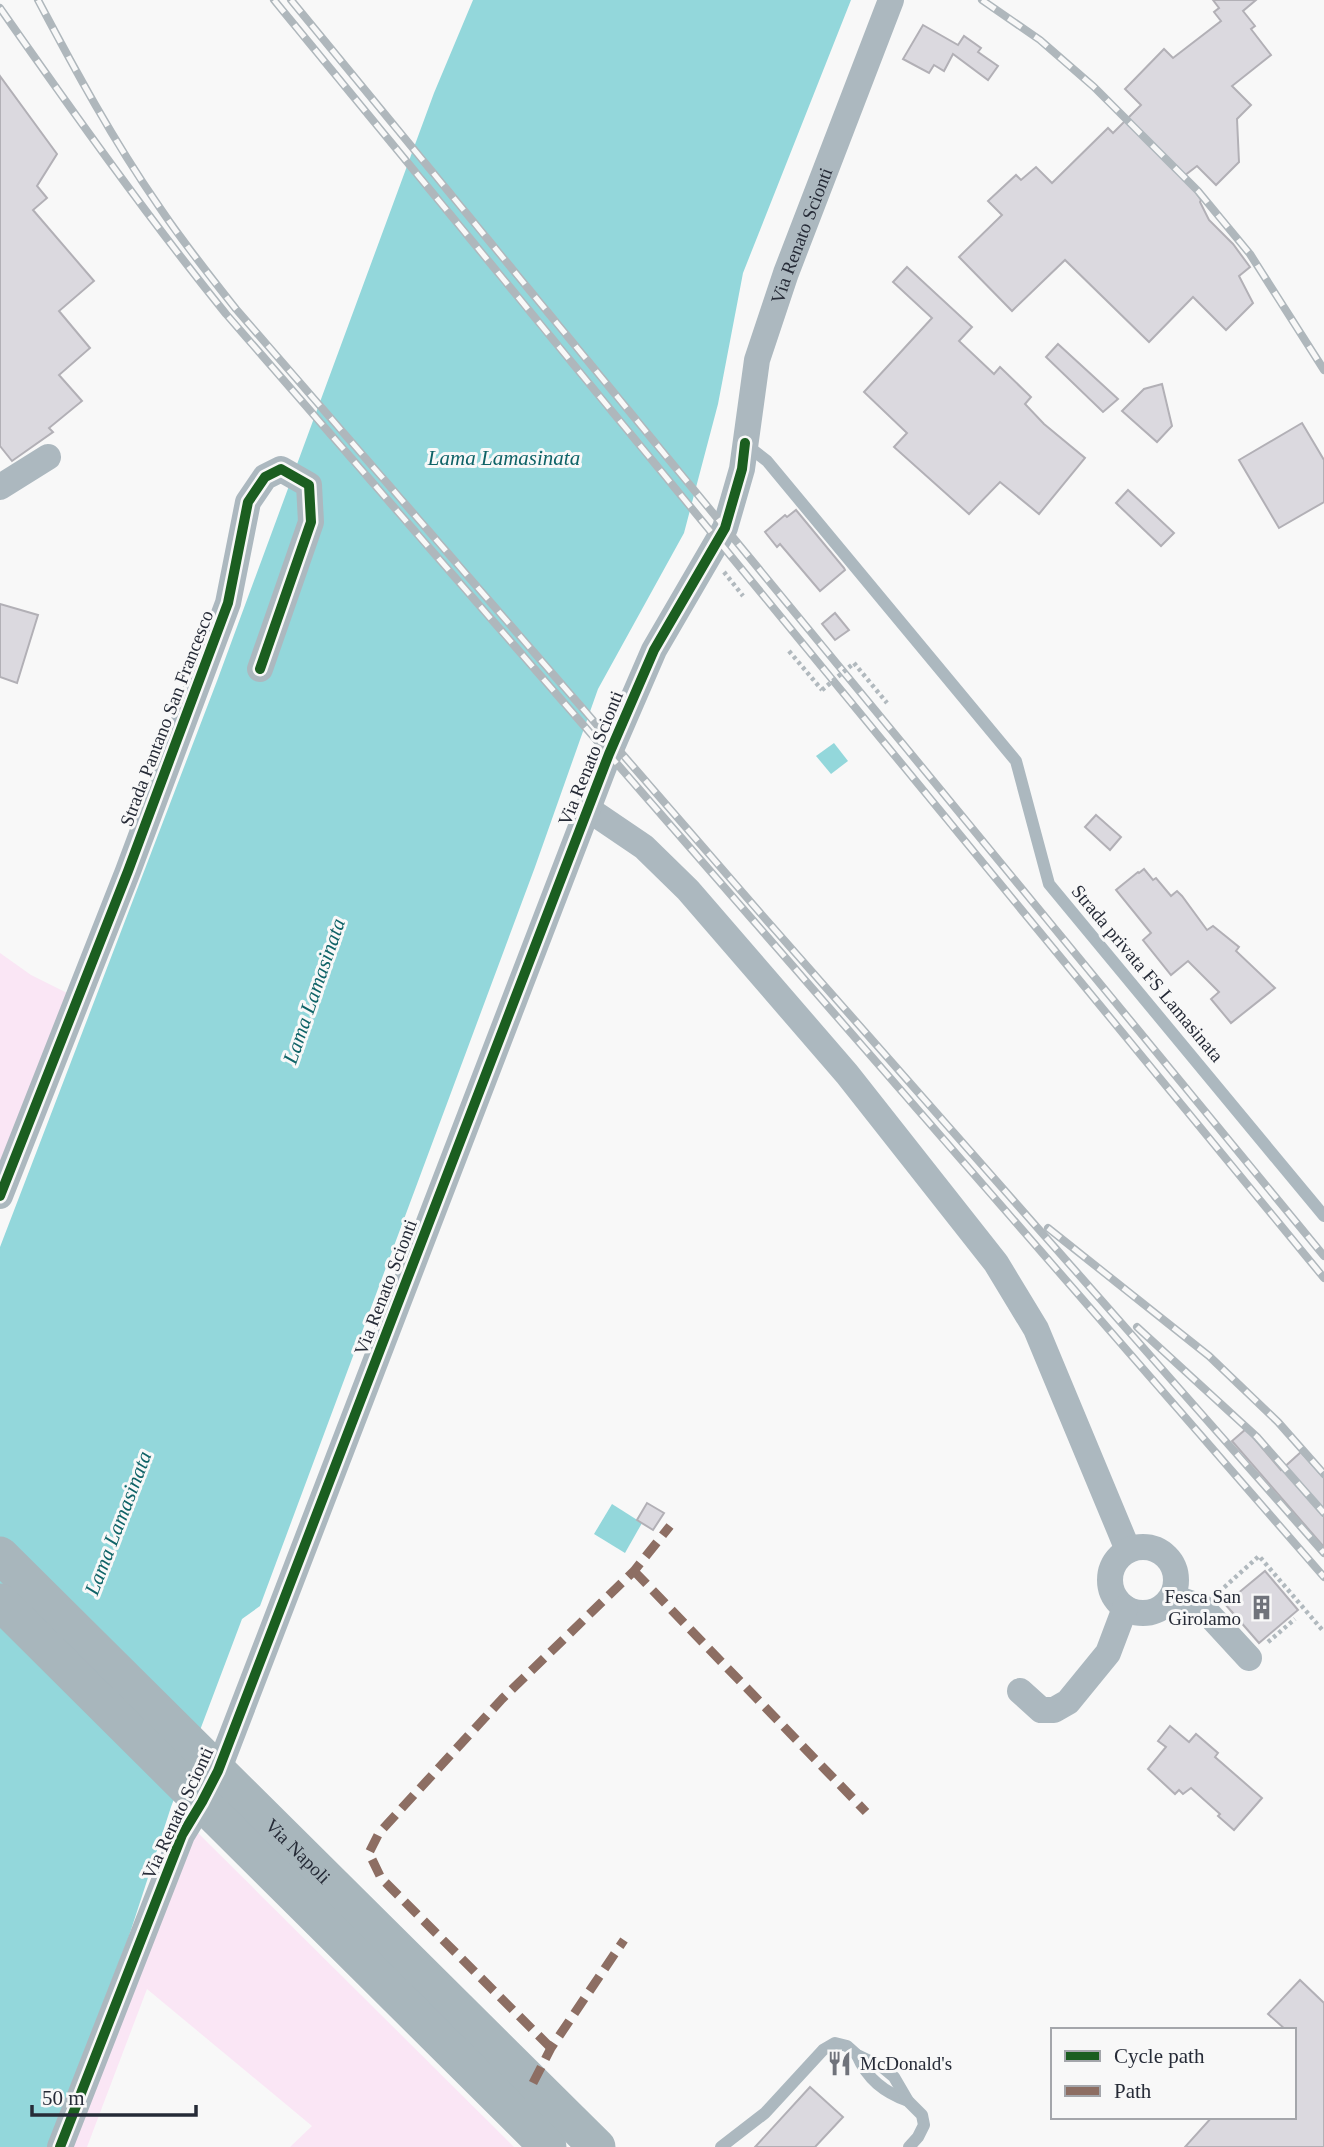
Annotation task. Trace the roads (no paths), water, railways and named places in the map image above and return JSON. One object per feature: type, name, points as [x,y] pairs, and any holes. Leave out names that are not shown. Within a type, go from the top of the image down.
[{"type":"main road","name":"Via Napoli","points":[[0,1555],[204,1780],[548,2147]]},
{"type":"main road","name":"Via Napoli","points":[[0,1602],[204,1780],[597,2147]]},
{"type":"street","name":"Via Renato Scionti","points":[[60,2147],[588,809],[654,650],[725,528],[742,469],[757,360],[786,273],[891,0]]},
{"type":"street","points":[[0,487],[48,457]]},
{"type":"street","name":"Strada Pantano San Francesco","points":[[0,1196],[128,871],[228,603],[248,502],[265,477],[281,469],[309,485],[311,522],[260,668]]},
{"type":"street","points":[[588,809],[644,847],[688,890],[846,1074],[996,1263],[1036,1329],[1128,1550]]},
{"type":"street","points":[[1151,1548],[1168,1558],[1176,1577],[1172,1597],[1156,1611],[1146,1613],[1125,1608],[1116,1600],[1111,1589],[1112,1567],[1128,1550],[1151,1548]]},
{"type":"street","points":[[1172,1597],[1202,1607],[1258,1650]]},
{"type":"street","points":[[1020,1691],[1041,1710],[1054,1710],[1068,1702],[1108,1653],[1125,1608]]},
{"type":"lane","name":"Strada privata FS Lamasinata","points":[[745,443],[767,461],[1016,761],[1049,884],[1324,1216]]},
{"type":"lane","points":[[721,2147],[765,2113],[823,2050],[835,2043],[847,2046],[857,2055],[882,2067],[894,2077],[908,2101],[922,2115],[924,2125],[909,2147]]},
{"type":"water","name":"Lama Lamasinata","points":[[473,0],[851,0],[743,273],[718,404],[684,533],[598,689],[535,867],[260,1606],[242,1619],[171,1807],[128,1939],[47,2147],[0,2147],[0,1247],[217,681],[434,93]]},
{"type":"water","points":[[834,743],[848,761],[831,774],[816,756]]},
{"type":"water","points":[[612,1504],[642,1523],[625,1553],[594,1534]]},
{"type":"railway","points":[[38,0],[95,104],[141,180],[186,245],[236,309],[762,915],[1324,1553]]},
{"type":"railway","points":[[274,0],[1324,1278]]},
{"type":"railway","points":[[291,0],[1324,1256]]},
{"type":"railway","points":[[982,0],[1040,40],[1094,87],[1198,191],[1250,254],[1324,370]]},
{"type":"railway","points":[[0,8],[82,124],[226,314],[1324,1577]]},
{"type":"railway","points":[[1048,1228],[1209,1356],[1278,1422],[1324,1474]]},
{"type":"railway","points":[[1137,1327],[1257,1437],[1324,1513]]},
{"type":"place","name":"Fesca San Girolamo","points":[[1261,1607]]},
{"type":"place","name":"McDonald's","points":[[840,2063]]}]
